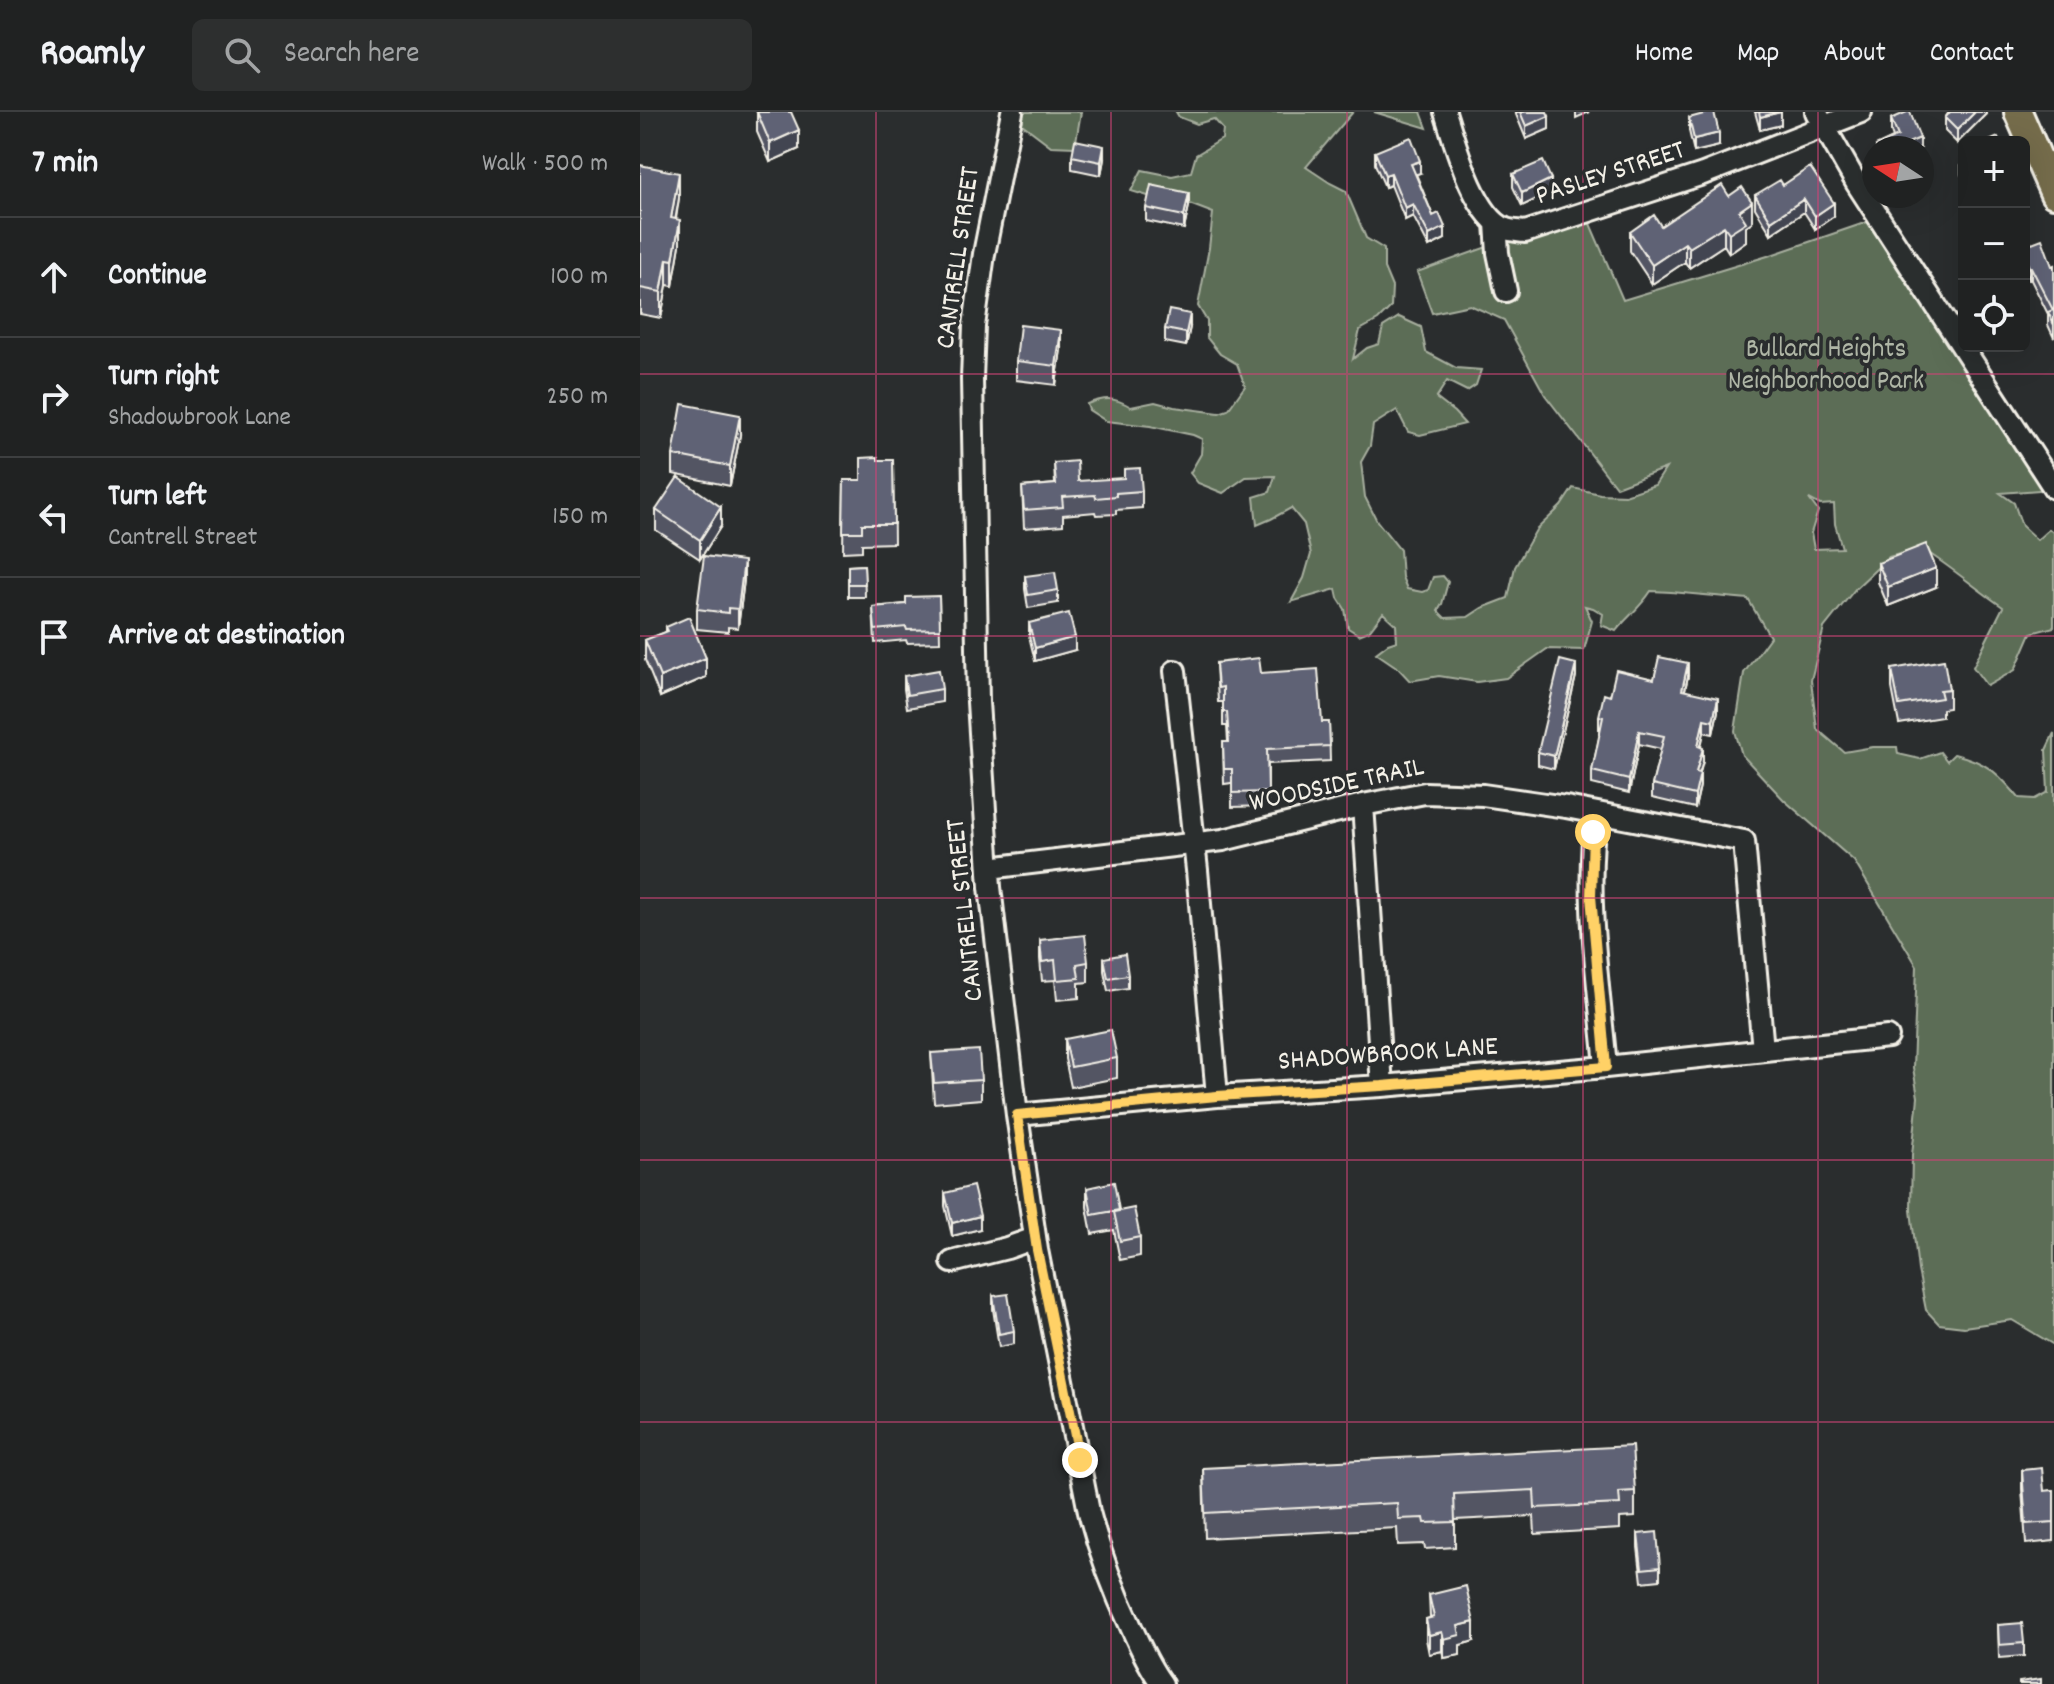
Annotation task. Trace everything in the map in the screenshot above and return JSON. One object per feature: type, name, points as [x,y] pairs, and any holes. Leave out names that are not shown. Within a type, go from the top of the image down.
[{"type":"main road","points":[[2018,112],[2054,194]]},
{"type":"street","name":"CANTRELL STREET","points":[[1012,112],[984,254],[973,353],[978,702],[989,868],[1017,1115],[1035,1238],[1089,1512],[1111,1585],[1151,1670],[1162,1684]]},
{"type":"street","points":[[1445,112],[1471,188],[1504,226],[1498,253],[1506,291]]},
{"type":"street","name":"PASLEY STREET","points":[[1504,226],[1525,232],[1703,174],[1820,119],[1861,112]]},
{"type":"street","points":[[1820,119],[1857,184],[2054,488]]},
{"type":"street","points":[[1175,671],[1217,1096]]},
{"type":"street","name":"WOODSIDE TRAIL","points":[[989,868],[1194,845],[1425,793],[1483,795],[1566,807],[1744,841],[1763,1050]]},
{"type":"street","points":[[1363,805],[1382,1086]]},
{"type":"street","points":[[1596,814],[1591,896],[1606,1067]]},
{"type":"street","name":"SHADOWBROOK LANE","points":[[1017,1115],[1217,1096],[1606,1067],[1888,1037]]},
{"type":"street","points":[[952,1262],[1035,1238]]},
{"type":"green space","points":[[1024,112],[1081,112],[1075,147],[1051,146],[1022,124]]},
{"type":"green space","name":"Bullard Heights Neighborhood Park","points":[[1176,112],[1353,112],[1306,167],[1346,191],[1366,238],[1384,249],[1384,268],[1392,287],[1391,307],[1378,320],[1360,330],[1353,359],[1367,348],[1379,344],[1383,327],[1399,317],[1421,327],[1426,352],[1456,368],[1481,370],[1476,385],[1467,391],[1447,381],[1436,398],[1465,424],[1420,435],[1408,432],[1397,410],[1373,425],[1370,446],[1361,462],[1365,497],[1377,521],[1400,550],[1402,577],[1407,589],[1428,590],[1433,577],[1443,576],[1448,582],[1438,611],[1445,618],[1468,617],[1508,598],[1515,567],[1536,530],[1561,506],[1573,488],[1625,495],[1655,485],[1666,468],[1616,487],[1545,395],[1504,320],[1470,305],[1432,313],[1417,272],[1585,212],[1623,300],[1879,218],[1958,340],[1958,352],[1966,352],[2054,489],[2000,493],[2014,503],[2022,526],[2037,540],[2049,529],[2054,533],[2054,627],[2031,633],[2015,670],[1987,686],[1973,667],[2003,607],[1921,548],[1889,557],[1856,588],[1824,628],[1811,680],[1817,729],[1844,752],[1897,747],[1898,754],[1920,759],[1940,752],[1947,761],[1954,754],[1965,757],[1991,770],[2019,798],[2035,799],[2048,792],[2046,750],[2054,733],[2054,1345],[2012,1320],[1964,1327],[1939,1324],[1926,1310],[1911,1210],[1912,1155],[1918,1097],[1913,1068],[1917,966],[1854,861],[1784,800],[1742,755],[1735,731],[1744,673],[1770,637],[1748,599],[1651,591],[1616,631],[1601,625],[1603,614],[1585,606],[1592,621],[1584,650],[1547,649],[1506,678],[1477,682],[1439,676],[1410,681],[1398,668],[1376,653],[1397,641],[1396,625],[1383,613],[1369,631],[1359,635],[1348,628],[1345,609],[1336,589],[1291,602],[1304,578],[1311,554],[1304,524],[1291,508],[1257,525],[1254,497],[1270,492],[1275,476],[1246,477],[1223,493],[1198,483],[1190,473],[1201,454],[1202,439],[1150,426],[1106,421],[1089,410],[1087,404],[1110,399],[1131,407],[1155,402],[1219,413],[1228,410],[1245,386],[1237,364],[1220,354],[1207,338],[1207,321],[1198,306],[1213,213],[1166,195],[1148,196],[1131,191],[1142,170],[1172,176],[1191,172],[1196,155],[1222,139],[1223,129],[1214,119],[1197,124],[1179,117]],"holes":[[[1809,499],[1820,505],[1834,504],[1835,524],[1842,548],[1814,549],[1811,533],[1818,511]]]},
{"type":"green space","points":[[1374,112],[1421,112],[1427,128]]},
{"type":"building","points":[[757,112],[791,112],[799,130],[770,143]]},
{"type":"building","points":[[1520,112],[1547,112],[1549,116],[1526,126]]},
{"type":"building","points":[[1714,112],[1719,133],[1694,139],[1689,118]]},
{"type":"building","points":[[1759,112],[1780,112],[1760,117]]},
{"type":"building","points":[[1910,112],[1919,136],[1898,136],[1891,119]]},
{"type":"building","points":[[1950,112],[1975,112],[1957,130],[1945,118]]},
{"type":"building","points":[[1411,137],[1420,161],[1411,164],[1433,216],[1439,213],[1445,227],[1429,235],[1413,204],[1405,208],[1391,173],[1385,175],[1375,152]]},
{"type":"building","points":[[1075,140],[1104,146],[1101,162],[1072,156]]},
{"type":"building","points":[[1543,161],[1551,179],[1522,193],[1513,174]]},
{"type":"building","points":[[640,165],[679,173],[671,218],[680,220],[673,260],[667,259],[661,292],[640,288]]},
{"type":"building","points":[[1810,167],[1834,203],[1815,216],[1804,199],[1771,221],[1755,195],[1780,180],[1783,185]]},
{"type":"building","points":[[1151,185],[1189,193],[1184,216],[1146,208]]},
{"type":"building","points":[[1722,185],[1729,196],[1742,187],[1752,202],[1739,211],[1746,222],[1729,233],[1724,226],[1689,248],[1685,243],[1652,265],[1630,232],[1654,215],[1661,226]]},
{"type":"building","points":[[2042,239],[2054,266],[2054,325],[2048,312],[2053,310],[2030,267],[2030,244]]},
{"type":"building","points":[[1169,310],[1190,314],[1186,333],[1165,329]]},
{"type":"building","points":[[1020,325],[1061,330],[1056,366],[1016,361]]},
{"type":"building","points":[[682,404],[740,415],[730,466],[673,455]]},
{"type":"building","points":[[878,457],[878,460],[893,460],[894,524],[862,524],[862,532],[843,532],[844,480],[861,480],[861,458]]},
{"type":"building","points":[[1077,461],[1078,481],[1124,478],[1124,469],[1140,468],[1142,491],[1096,498],[1095,495],[1062,497],[1063,507],[1024,510],[1022,487],[1056,484],[1054,463]]},
{"type":"building","points":[[678,477],[721,507],[700,540],[656,510]]},
{"type":"building","points":[[1926,544],[1936,568],[1888,587],[1878,563]]},
{"type":"building","points":[[704,556],[744,561],[738,609],[728,608],[728,613],[697,609]]},
{"type":"building","points":[[864,565],[865,584],[848,584],[848,566]]},
{"type":"building","points":[[1055,572],[1058,590],[1028,595],[1025,576]]},
{"type":"building","points":[[939,596],[940,629],[907,630],[906,627],[875,630],[873,607],[906,604],[906,597]]},
{"type":"building","points":[[1069,613],[1075,637],[1035,648],[1029,623]]},
{"type":"building","points":[[689,617],[706,658],[660,677],[645,640],[668,631],[666,627]]},
{"type":"building","points":[[1659,657],[1688,663],[1682,690],[1718,698],[1713,721],[1704,719],[1698,746],[1703,748],[1696,772],[1700,773],[1695,795],[1652,785],[1664,736],[1639,731],[1629,780],[1592,771],[1603,717],[1599,716],[1604,694],[1610,696],[1616,670],[1654,679]]},
{"type":"building","points":[[1259,658],[1261,673],[1318,669],[1322,722],[1329,722],[1330,746],[1267,749],[1268,792],[1232,793],[1232,769],[1224,769],[1223,742],[1229,742],[1227,712],[1223,712],[1223,687],[1218,688],[1216,663]]},
{"type":"building","points":[[1560,660],[1576,664],[1554,756],[1538,752]]},
{"type":"building","points":[[1944,660],[1949,689],[1940,690],[1942,698],[1899,705],[1892,669]]},
{"type":"building","points":[[939,670],[942,689],[907,695],[904,676]]},
{"type":"building","points":[[1085,935],[1088,962],[1077,964],[1079,978],[1057,980],[1055,960],[1042,962],[1040,940]]},
{"type":"building","points":[[1125,954],[1128,975],[1108,978],[1104,958]]},
{"type":"building","points":[[1111,1030],[1117,1058],[1071,1067],[1065,1039]]},
{"type":"building","points":[[979,1050],[981,1080],[934,1083],[931,1053]]},
{"type":"building","points":[[1114,1182],[1119,1210],[1092,1215],[1087,1188]]},
{"type":"building","points":[[973,1186],[980,1216],[952,1223],[945,1193]]},
{"type":"building","points":[[1134,1208],[1140,1237],[1120,1241],[1114,1212]]},
{"type":"building","points":[[1008,1294],[1014,1331],[999,1334],[993,1296]]},
{"type":"building","points":[[1632,1446],[1635,1491],[1619,1492],[1620,1504],[1535,1508],[1534,1490],[1454,1494],[1455,1522],[1425,1523],[1424,1518],[1398,1519],[1397,1503],[1205,1513],[1203,1468]]},
{"type":"building","points":[[2042,1468],[2044,1491],[2054,1490],[2054,1522],[2026,1524],[2022,1470]]},
{"type":"building","points":[[1657,1532],[1660,1567],[1642,1569],[1638,1534]]},
{"type":"building","points":[[1466,1586],[1474,1622],[1458,1626],[1460,1635],[1444,1639],[1442,1632],[1429,1635],[1426,1619],[1434,1617],[1429,1595]]},
{"type":"building","points":[[2022,1623],[2024,1643],[1999,1645],[1998,1625]]},
{"type":"building","points":[[2041,1679],[2041,1684],[2019,1684],[2019,1682]]},
{"type":"route","points":[[1080,1460],[1037,1250],[1017,1115],[1217,1096],[1606,1067],[1591,896],[1593,832]]}]
